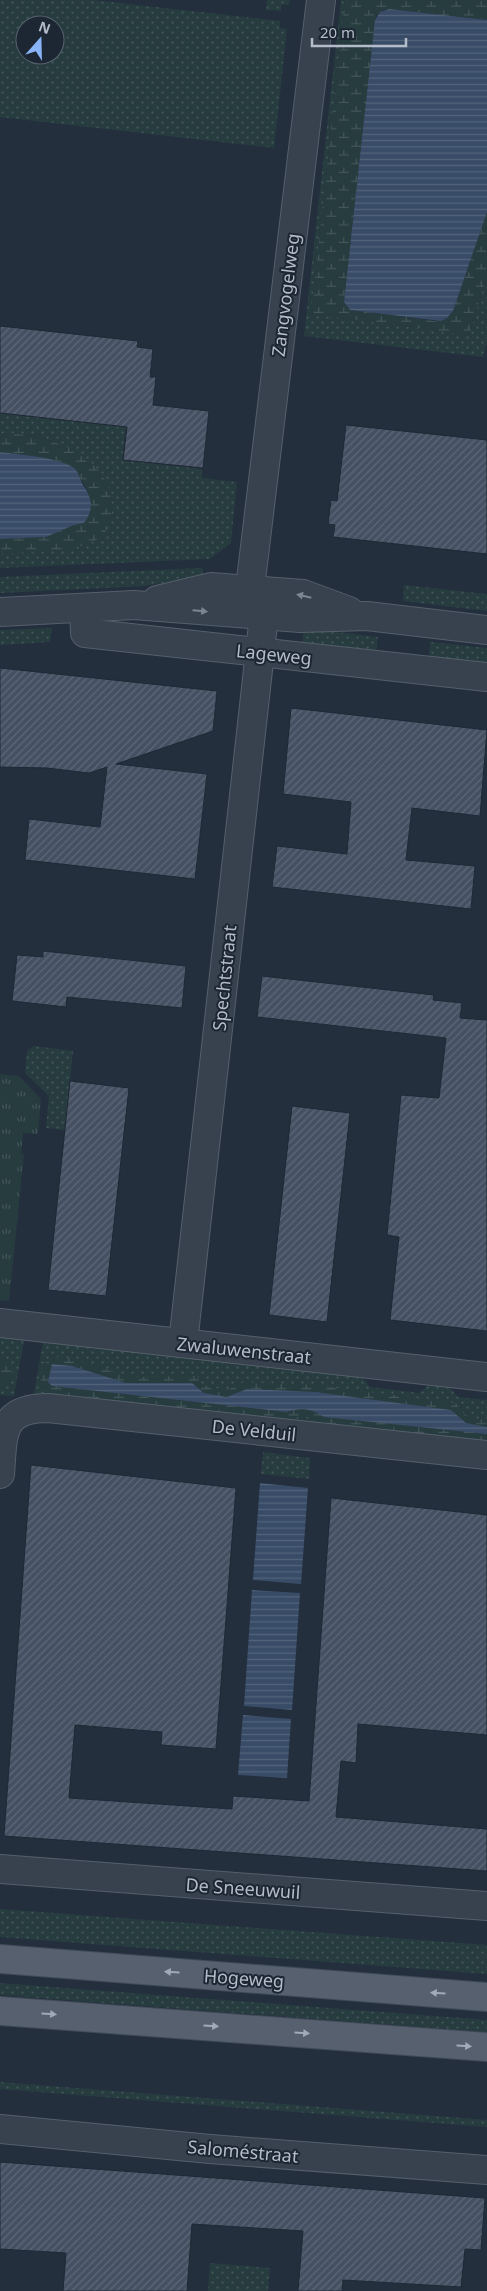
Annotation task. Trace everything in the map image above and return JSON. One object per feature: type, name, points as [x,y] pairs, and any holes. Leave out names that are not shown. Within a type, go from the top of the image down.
[{"type":"main road","name":"Hogeweg","points":[[0,1959],[487,1997]]},
{"type":"main road","points":[[0,2010],[487,2047]]},
{"type":"street","name":"Zangvogelweg","points":[[257,602],[251,580],[253,561],[321,0]]},
{"type":"street","points":[[0,612],[134,605],[211,587],[257,602],[303,594],[367,616],[487,630]]},
{"type":"street","name":"Spechtstraat","points":[[183,1343],[263,624],[257,602]]},
{"type":"street","name":"Lageweg","points":[[84,608],[85,633],[487,677]]},
{"type":"street","name":"Zwaluwenstraat","points":[[0,1323],[487,1377]]},
{"type":"street","name":"De Velduil","points":[[0,1474],[5,1430],[10,1420],[22,1410],[48,1408],[487,1456]]},
{"type":"street","name":"De Sneeuwuil","points":[[0,1869],[487,1906]]},
{"type":"street","name":"Saloméstraat","points":[[0,2129],[210,2149],[487,2170]]},
{"type":"green space","points":[[0,0],[93,0],[280,21],[280,28],[287,29],[274,148],[0,117]]},
{"type":"green space","points":[[267,0],[290,0],[289,5],[282,4],[281,11],[266,10]]},
{"type":"green space","points":[[341,0],[345,0],[311,314],[469,335],[487,276],[487,343],[483,357],[304,336]]},
{"type":"green space","points":[[345,0],[487,0],[487,20],[389,9],[383,10],[376,16],[344,302],[350,310],[435,321],[447,318],[453,311],[487,212],[487,276],[469,335],[311,314]]},
{"type":"green space","points":[[0,413],[126,427],[122,460],[202,469],[202,478],[237,482],[231,543],[210,559],[0,568],[0,553],[60,549],[95,540],[105,481],[85,459],[59,444],[30,436],[0,433]]},
{"type":"green space","points":[[0,433],[37,437],[57,443],[75,451],[90,462],[103,476],[110,493],[112,513],[107,529],[102,536],[84,545],[61,550],[0,553],[0,539],[46,537],[74,525],[84,523],[88,492],[82,481],[63,465],[38,457],[0,452]]},
{"type":"green space","points":[[202,568],[203,576],[145,586],[0,593],[0,577]]},
{"type":"green space","points":[[404,585],[487,594],[487,611],[403,601]]},
{"type":"green space","points":[[52,628],[50,642],[0,645],[0,630]]},
{"type":"green space","points":[[304,628],[378,637],[376,653],[302,645]]},
{"type":"green space","points":[[430,642],[487,648],[487,665],[429,658]]},
{"type":"green space","points":[[34,1046],[73,1051],[65,1130],[46,1128],[49,1096],[25,1073],[27,1051]]},
{"type":"green space","points":[[0,1074],[19,1076],[41,1099],[38,1134],[23,1133],[21,1154],[24,1154],[9,1301],[0,1300]]},
{"type":"green space","points":[[0,1337],[24,1340],[14,1396],[0,1395]]},
{"type":"green space","points":[[43,1342],[361,1376],[370,1387],[419,1393],[429,1385],[448,1386],[458,1397],[487,1400],[487,1447],[33,1398]]},
{"type":"green space","points":[[55,1357],[74,1359],[130,1377],[197,1376],[202,1384],[211,1388],[229,1389],[244,1382],[314,1385],[456,1403],[469,1417],[482,1420],[487,1419],[487,1441],[322,1424],[305,1416],[287,1419],[51,1393],[43,1388],[41,1376],[45,1363]]},
{"type":"green space","points":[[0,1358],[9,1363],[13,1374],[13,1378],[2,1385],[0,1385]]},
{"type":"green space","points":[[263,1452],[310,1458],[309,1479],[261,1474]]},
{"type":"green space","points":[[0,1909],[487,1945],[487,1974],[0,1937]]},
{"type":"green space","points":[[0,1983],[487,2020],[487,2032],[0,1995]]},
{"type":"green space","points":[[0,2082],[487,2120],[487,2127],[0,2089]]},
{"type":"green space","points":[[210,2263],[270,2268],[268,2291],[208,2291]]},
{"type":"water","points":[[389,9],[487,20],[487,212],[453,311],[447,318],[441,321],[350,310],[344,302],[375,20],[380,12]]},
{"type":"water","points":[[0,452],[62,462],[76,470],[91,502],[89,514],[84,523],[74,525],[46,537],[0,539]]},
{"type":"water","points":[[52,1364],[72,1366],[126,1383],[192,1383],[204,1393],[227,1397],[247,1389],[315,1392],[451,1410],[466,1423],[487,1427],[487,1434],[324,1417],[306,1410],[287,1412],[52,1386],[48,1382]]},
{"type":"water","points":[[260,1483],[308,1488],[301,1584],[253,1580]]},
{"type":"water","points":[[252,1590],[300,1593],[292,1710],[244,1706]]},
{"type":"water","points":[[243,1715],[291,1719],[287,1778],[238,1775]]},
{"type":"building","points":[[0,326],[138,341],[137,347],[153,349],[150,377],[156,377],[153,405],[209,411],[203,468],[123,460],[127,427],[0,413]]},
{"type":"building","points":[[346,425],[487,440],[487,554],[333,537],[335,525],[328,524],[331,500],[337,501]]},
{"type":"building","points":[[0,668],[217,691],[213,731],[116,764],[207,774],[195,879],[25,860],[29,819],[100,827],[107,767],[89,773],[47,768],[0,767]]},
{"type":"building","points":[[291,708],[487,730],[480,816],[412,808],[406,860],[475,866],[471,909],[272,887],[277,846],[347,854],[351,802],[283,794]]},
{"type":"building","points":[[43,951],[186,966],[182,1008],[67,997],[66,1007],[12,1001],[17,955],[43,957]]},
{"type":"building","points":[[262,976],[434,995],[433,1000],[462,1003],[460,1018],[487,1020],[487,1331],[390,1320],[399,1237],[387,1235],[401,1095],[439,1098],[446,1038],[257,1017]]},
{"type":"building","points":[[70,1081],[129,1088],[106,1296],[48,1290]]},
{"type":"building","points":[[292,1106],[350,1113],[327,1322],[269,1315]]},
{"type":"building","points":[[31,1465],[236,1488],[216,1749],[161,1745],[162,1732],[75,1725],[69,1798],[232,1809],[233,1796],[309,1801],[331,1498],[487,1515],[487,1735],[358,1724],[356,1763],[341,1761],[336,1817],[487,1829],[487,1871],[4,1836]]},
{"type":"building","points":[[0,2162],[485,2198],[481,2250],[465,2249],[461,2287],[343,2280],[342,2291],[298,2291],[303,2231],[192,2224],[187,2291],[63,2291],[66,2253],[0,2249]]}]
